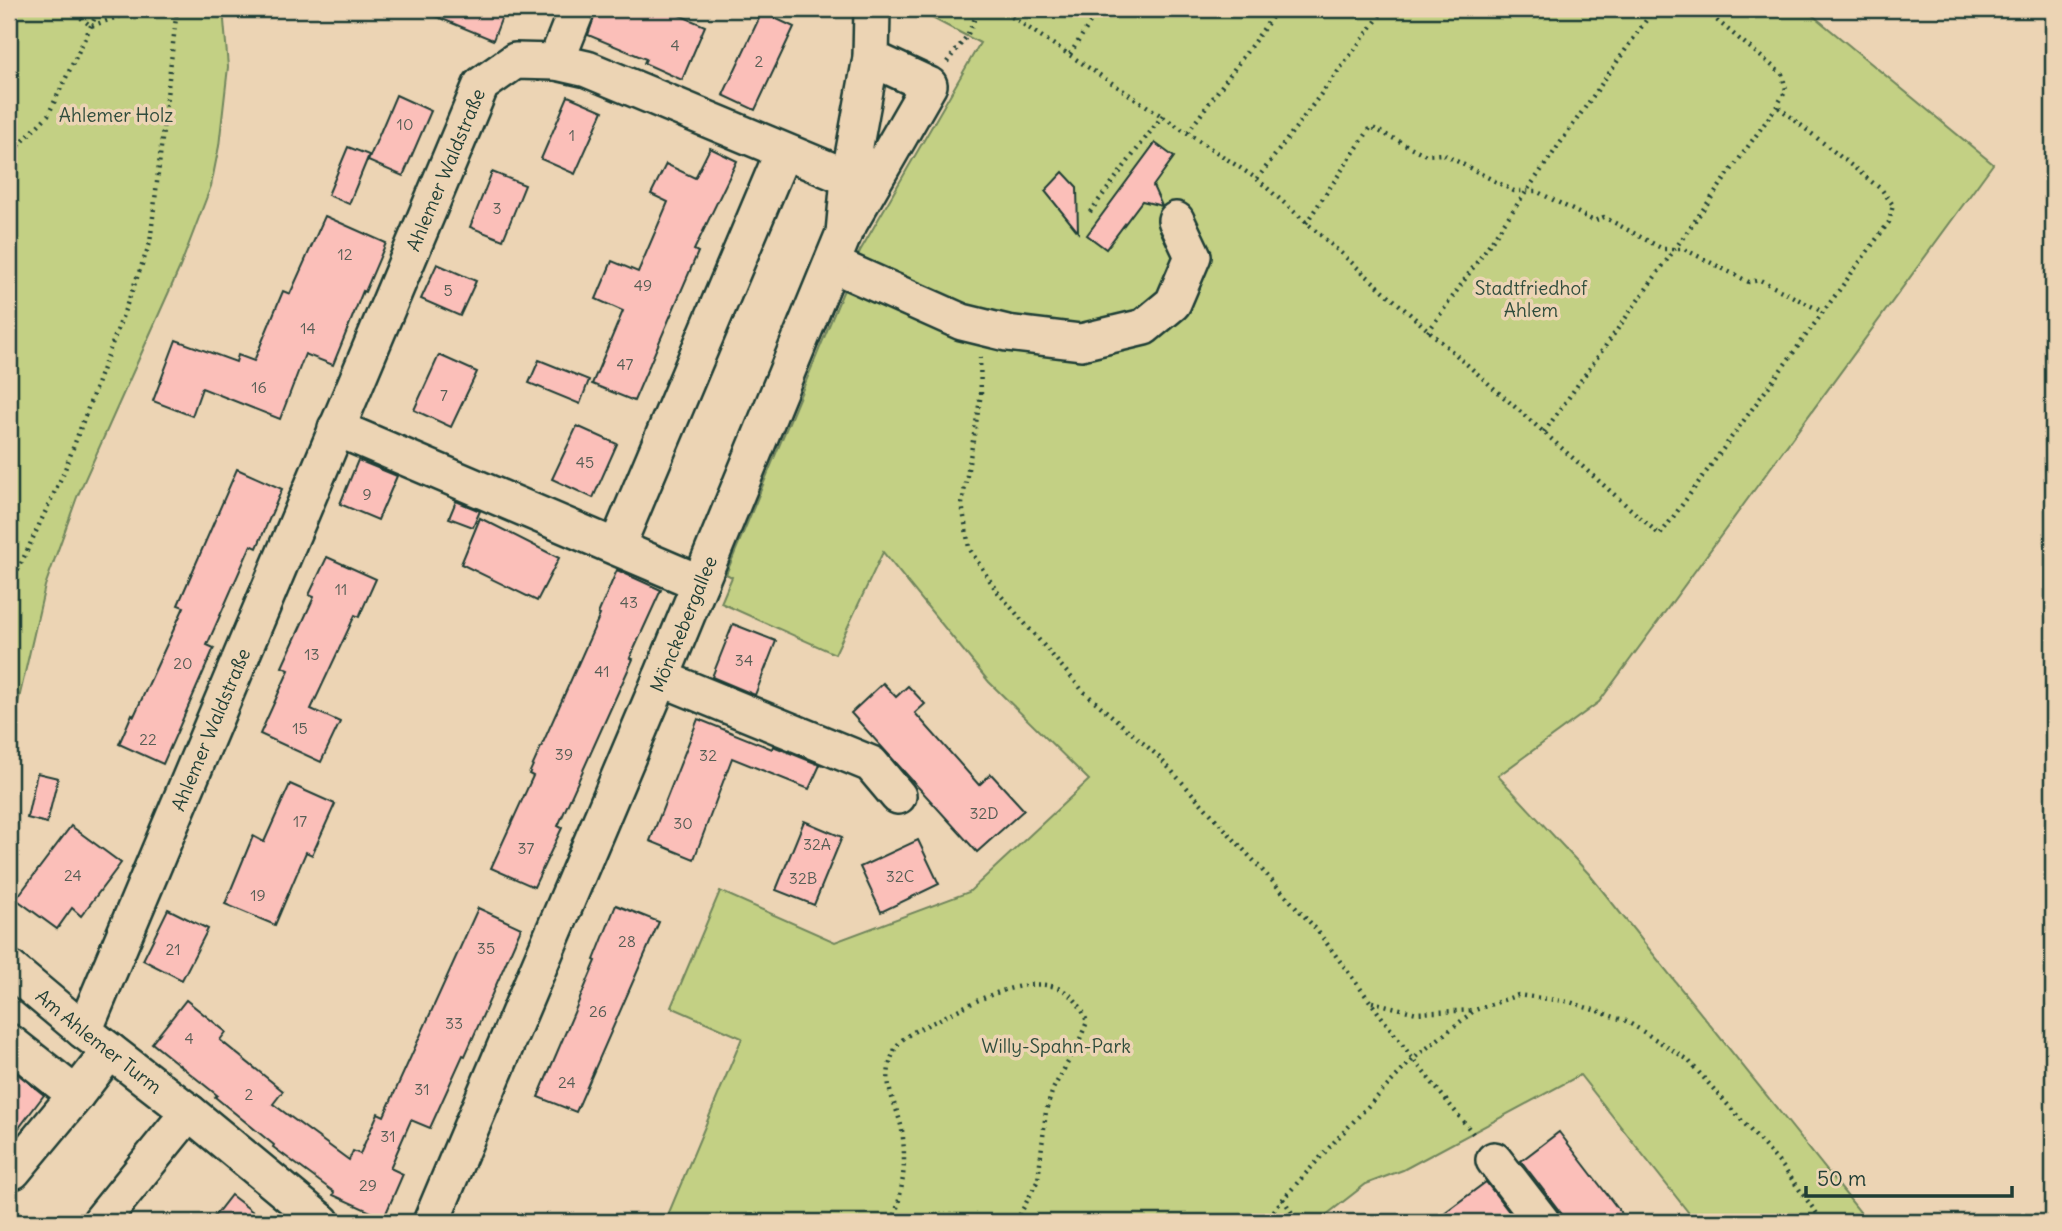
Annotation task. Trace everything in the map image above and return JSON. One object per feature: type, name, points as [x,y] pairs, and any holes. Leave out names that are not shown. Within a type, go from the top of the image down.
[{"type":"street","points":[[556,62],[577,9]]},
{"type":"street","name":"Mönckebergallee","points":[[431,1222],[661,678],[838,248],[871,58],[872,9]]},
{"type":"street","points":[[871,58],[929,85],[838,248],[962,322],[1007,333],[1081,342],[1144,327],[1173,303],[1193,256],[1177,220]]},
{"type":"street","name":"Ahlemer Waldstraße","points":[[13,1171],[76,1095],[336,428],[481,85],[515,61],[556,62],[587,69],[849,178]]},
{"type":"street","points":[[617,546],[783,152]]},
{"type":"street","points":[[336,428],[700,583]]},
{"type":"street","points":[[661,678],[872,764],[898,796]]},
{"type":"street","name":"Am Ahlemer Turm","points":[[9,968],[322,1222]]},
{"type":"street","points":[[9,1042],[76,1095]]},
{"type":"street","points":[[100,1222],[189,1112]]},
{"type":"street","points":[[1494,1160],[1542,1222]]},
{"type":"path","points":[[70,9],[91,26]]},
{"type":"path","points":[[9,156],[48,115],[99,9]]},
{"type":"path","points":[[91,26],[141,9]]},
{"type":"path","points":[[9,589],[64,472],[150,243],[177,9]]},
{"type":"path","points":[[929,85],[967,36],[979,9]]},
{"type":"path","points":[[1000,9],[1257,179],[1660,536],[1889,222],[1893,205],[1882,190],[1777,106]]},
{"type":"path","points":[[1070,54],[1099,9]]},
{"type":"path","points":[[1188,132],[1278,9]]},
{"type":"path","points":[[1257,179],[1385,9]]},
{"type":"path","points":[[1428,332],[1654,9]]},
{"type":"path","points":[[1544,432],[1786,90],[1782,74],[1703,9]]},
{"type":"path","points":[[1090,212],[1163,115]]},
{"type":"path","points":[[1306,223],[1371,127],[1426,155],[1443,154],[1514,191],[1535,191],[1594,221],[1604,217],[1663,249],[1684,248],[1749,282],[1760,279],[1823,312]]},
{"type":"path","points":[[962,322],[981,358],[981,394],[962,505],[969,548],[996,590],[1083,691],[1158,756],[1316,929],[1413,1059],[1494,1160]]},
{"type":"path","points":[[893,1222],[903,1186],[903,1136],[886,1080],[894,1048],[908,1036],[990,994],[1042,984],[1063,989],[1083,1009],[1087,1023],[1053,1089],[1046,1111],[1038,1180],[1016,1222]]},
{"type":"path","points":[[1371,1002],[1417,1013],[1475,1010],[1518,995],[1570,1002],[1626,1021],[1687,1059],[1783,1167],[1823,1222]]},
{"type":"path","points":[[1265,1222],[1283,1199],[1413,1059],[1475,1010]]},
{"type":"path","points":[[1283,1199],[1298,1222]]},
{"type":"green space","name":"Ahlemer Holz","points":[[9,9],[223,9],[228,67],[219,146],[211,186],[180,267],[77,497],[45,586],[9,742]]},
{"type":"green space","points":[[915,9],[1805,9],[1993,164],[1599,702],[1498,776],[1589,874],[1868,1222],[1696,1222],[1580,1075],[1403,1170],[1366,1184],[1317,1222],[665,1222],[742,1038],[671,1007],[720,891],[835,942],[969,892],[1089,780],[989,682],[883,552],[835,654],[721,603],[732,577],[726,574],[860,251],[980,43]]},
{"type":"building","points":[[418,9],[505,9],[493,40]]},
{"type":"building","points":[[597,9],[665,9],[705,26],[682,80],[644,63],[646,59],[588,35]]},
{"type":"building","points":[[762,12],[794,27],[755,110],[723,95]]},
{"type":"building","points":[[396,95],[431,111],[403,176],[368,161]]},
{"type":"building","points":[[568,96],[603,111],[575,174],[541,159]]},
{"type":"building","points":[[1155,143],[1174,157],[1153,186],[1162,206],[1142,201],[1106,249],[1087,235]]},
{"type":"building","points":[[348,147],[369,155],[349,204],[328,195]]},
{"type":"building","points":[[710,148],[737,161],[694,250],[698,252],[634,401],[592,384],[623,311],[596,299],[612,261],[638,272],[668,202],[651,194],[666,164],[695,178]]},
{"type":"building","points":[[492,172],[525,185],[503,240],[470,227]]},
{"type":"building","points":[[1063,172],[1077,187],[1078,232],[1045,191]]},
{"type":"building","points":[[325,216],[386,243],[333,365],[305,354],[280,419],[202,388],[192,416],[153,401],[176,340],[236,362],[238,355],[254,361],[283,291],[290,294]]},
{"type":"building","points":[[437,264],[476,281],[460,316],[421,299]]},
{"type":"building","points":[[439,355],[477,372],[451,427],[414,410]]},
{"type":"building","points":[[539,360],[589,380],[580,404],[529,383]]},
{"type":"building","points":[[577,426],[617,444],[593,498],[552,479]]},
{"type":"building","points":[[358,460],[397,476],[378,520],[340,504]]},
{"type":"building","points":[[237,469],[282,489],[257,548],[251,545],[207,645],[214,648],[163,764],[119,744],[184,607],[178,605]]},
{"type":"building","points":[[456,501],[480,511],[473,527],[449,518]]},
{"type":"building","points":[[480,518],[559,558],[537,601],[461,564]]},
{"type":"building","points":[[327,557],[376,579],[359,617],[355,615],[311,709],[340,722],[321,762],[260,734],[289,670],[282,667],[314,597],[309,595]]},
{"type":"building","points":[[617,570],[661,590],[558,826],[562,828],[534,887],[491,868],[533,776],[529,774],[600,615],[598,614]]},
{"type":"building","points":[[733,624],[776,641],[755,695],[712,677]]},
{"type":"building","points":[[883,683],[896,697],[908,686],[925,704],[915,713],[979,785],[991,774],[1024,810],[977,852],[851,713]]},
{"type":"building","points":[[698,719],[820,765],[809,789],[732,758],[694,859],[650,841]]},
{"type":"building","points":[[37,773],[58,778],[47,823],[27,818]]},
{"type":"building","points":[[290,784],[335,804],[312,855],[306,852],[275,925],[225,904],[253,836],[264,842]]},
{"type":"building","points":[[804,821],[842,837],[814,905],[776,890]]},
{"type":"building","points":[[71,826],[121,863],[81,916],[72,908],[57,929],[16,899]]},
{"type":"building","points":[[918,840],[939,884],[881,912],[860,867]]},
{"type":"building","points":[[616,905],[659,922],[576,1112],[538,1097],[596,961],[594,960]]},
{"type":"building","points":[[478,908],[521,928],[430,1128],[411,1120],[390,1168],[403,1174],[384,1218],[333,1195],[334,1192],[273,1147],[274,1145],[215,1097],[217,1095],[152,1043],[186,1000],[226,1032],[220,1040],[283,1091],[273,1104],[349,1160],[353,1151],[360,1154],[378,1113],[384,1116]]},
{"type":"building","points":[[168,909],[208,929],[182,980],[143,960]]},
{"type":"building","points":[[9,1067],[44,1095],[9,1141]]},
{"type":"building","points":[[1559,1132],[1628,1222],[1568,1222],[1521,1161]]},
{"type":"building","points":[[1486,1182],[1513,1217],[1506,1222],[1432,1222]]},
{"type":"building","points":[[231,1195],[266,1222],[210,1222]]},
{"type":"park label","name":"Stadtfriedhof Ahlem","points":[[1531,299]]},
{"type":"park label","name":"Willy-Spahn-Park","points":[[1056,1046]]}]
